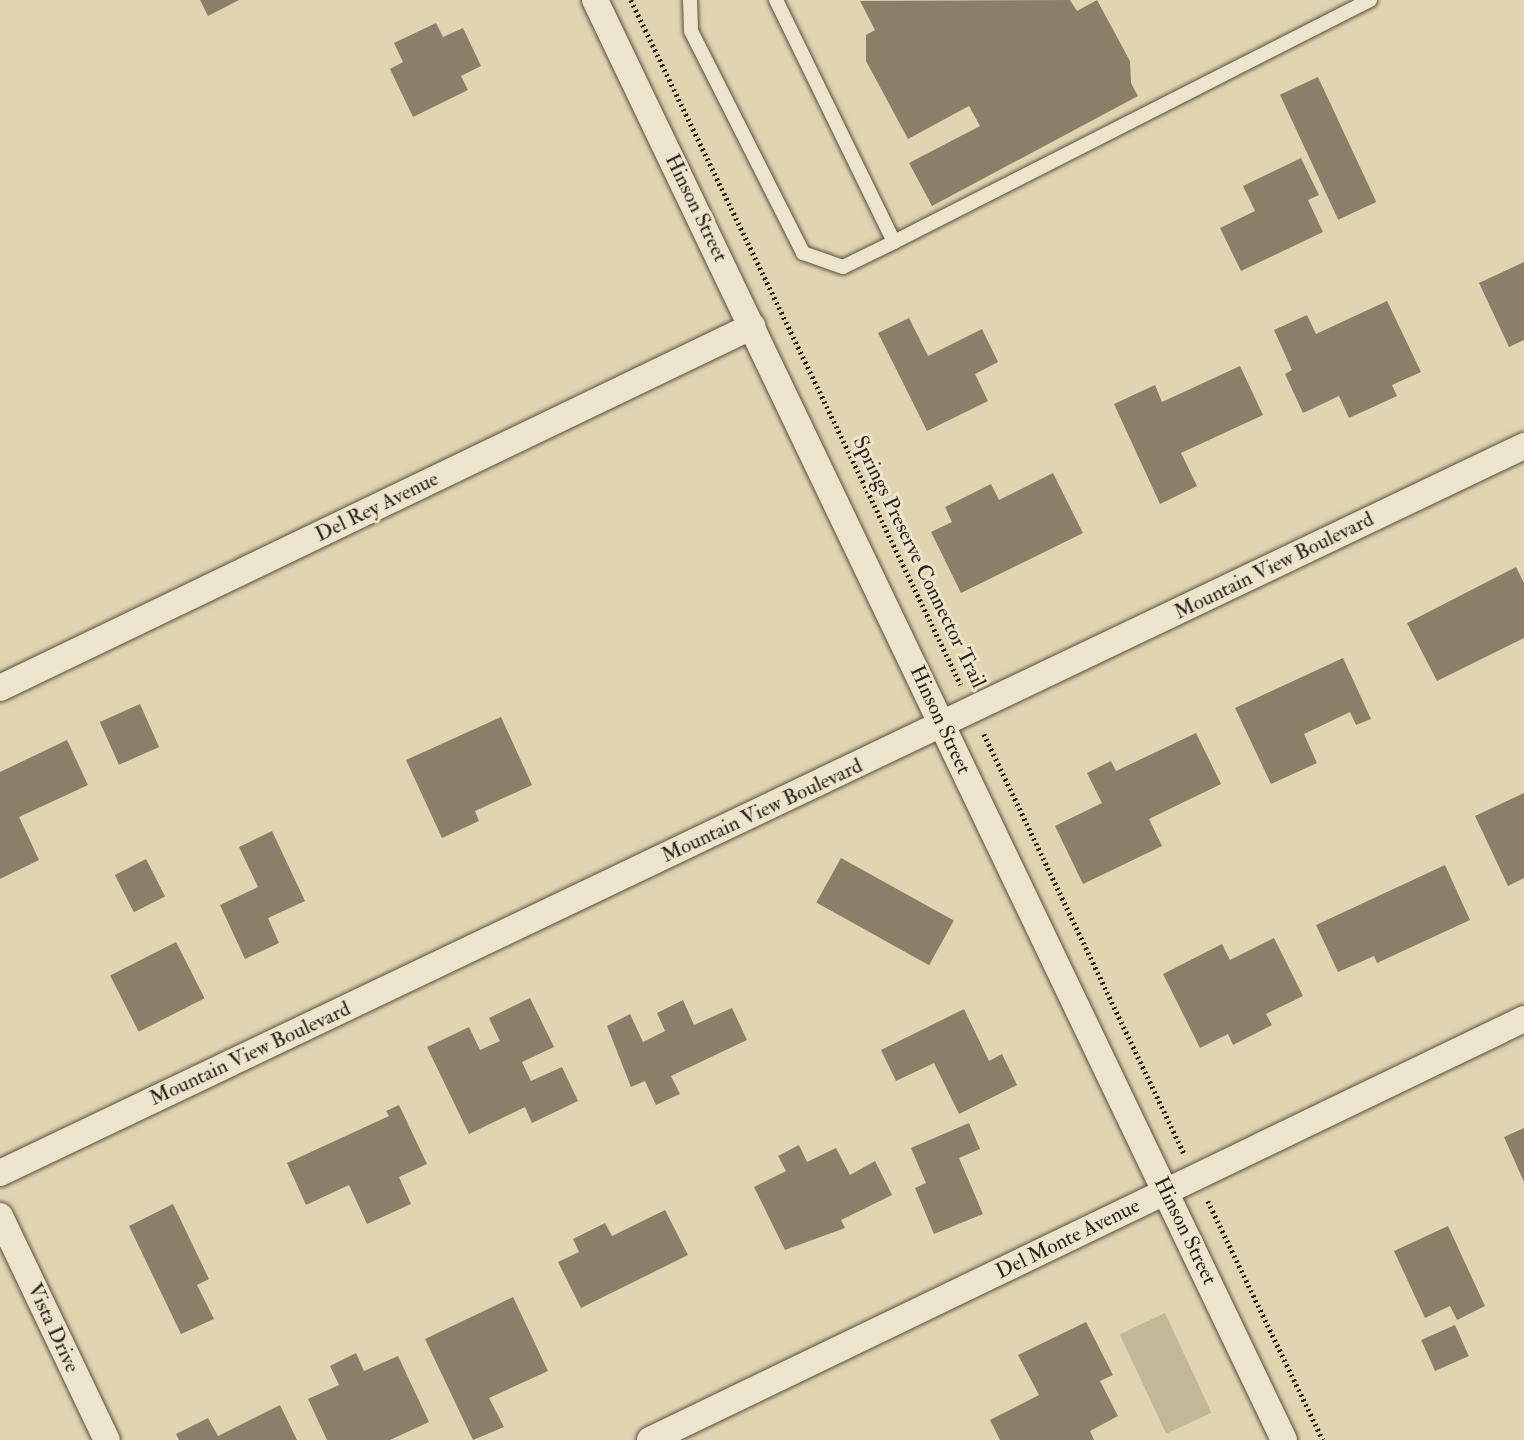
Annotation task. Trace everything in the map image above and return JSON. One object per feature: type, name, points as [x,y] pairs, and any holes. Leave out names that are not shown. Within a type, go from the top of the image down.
[{"type":"street","name":"Hinson Street","points":[[595,0],[1284,1440]]},
{"type":"street","name":"Del Rey Avenue","points":[[0,688],[753,326]]},
{"type":"street","name":"Mountain View Boulevard","points":[[0,1173],[1524,446]]},
{"type":"street","name":"Del Monte Avenue","points":[[650,1440],[1524,1019]]},
{"type":"street","name":"Vista Drive","points":[[0,1216],[107,1440]]},
{"type":"lane","points":[[690,0],[691,31],[803,253],[843,267],[1370,0]]},
{"type":"lane","points":[[776,0],[894,242]]},
{"type":"path","name":"Springs Preserve Connector Trail","points":[[631,0],[1177,1140]]},
{"type":"path","points":[[1218,1220],[1323,1440]]},
{"type":"shaded area","points":[[1165,1313],[1211,1413],[1166,1434],[1120,1334]]},
{"type":"building","points":[[200,0],[239,0],[208,16]]},
{"type":"building","points":[[1070,0],[1077,11],[1097,0],[1130,61],[1131,83],[1138,96],[932,206],[909,163],[980,126],[969,106],[908,139],[866,61],[866,35],[875,30],[860,1]]},
{"type":"building","points":[[436,23],[443,37],[463,28],[481,66],[461,76],[468,90],[413,117],[390,69],[403,62],[394,43]]},
{"type":"building","points":[[1318,77],[1376,202],[1338,220],[1280,95]]},
{"type":"building","points":[[1301,158],[1319,195],[1308,200],[1323,232],[1241,271],[1220,228],[1255,211],[1243,186]]},
{"type":"building","points":[[1524,262],[1524,340],[1509,347],[1479,283]]},
{"type":"building","points":[[1387,301],[1421,372],[1392,385],[1397,396],[1349,418],[1339,396],[1303,413],[1285,374],[1292,370],[1274,330],[1307,315],[1316,334]]},
{"type":"building","points":[[909,318],[928,356],[982,329],[998,362],[975,374],[988,401],[927,431],[878,333]]},
{"type":"building","points":[[1240,366],[1263,415],[1181,453],[1197,486],[1160,504],[1114,404],[1155,385],[1162,402]]},
{"type":"building","points":[[1053,473],[1083,533],[961,593],[931,532],[952,522],[945,507],[991,484],[999,500]]},
{"type":"building","points":[[1516,567],[1524,583],[1524,638],[1437,681],[1407,623]]},
{"type":"building","points":[[1343,658],[1371,719],[1356,725],[1350,712],[1304,734],[1317,763],[1271,784],[1235,708]]},
{"type":"building","points":[[140,704],[159,747],[119,765],[100,722]]},
{"type":"building","points":[[501,717],[532,785],[475,811],[479,821],[442,838],[406,760]]},
{"type":"building","points":[[1196,733],[1221,784],[1149,819],[1162,846],[1083,884],[1055,826],[1102,803],[1087,773],[1111,761],[1116,771]]},
{"type":"building","points":[[67,740],[88,785],[19,817],[39,860],[0,879],[0,772]]},
{"type":"building","points":[[1524,793],[1524,878],[1508,886],[1475,816]]},
{"type":"building","points":[[272,831],[305,901],[268,918],[279,943],[245,959],[220,905],[258,887],[239,847]]},
{"type":"building","points":[[841,858],[954,921],[929,965],[816,903]]},
{"type":"building","points":[[146,859],[165,896],[134,912],[115,875]]},
{"type":"building","points":[[1445,865],[1470,920],[1377,963],[1374,956],[1338,972],[1316,925]]},
{"type":"building","points":[[1274,938],[1303,996],[1266,1014],[1272,1025],[1233,1045],[1228,1034],[1200,1048],[1163,974],[1222,944],[1230,960]]},
{"type":"building","points":[[176,942],[205,998],[139,1032],[110,976]]},
{"type":"building","points":[[530,998],[554,1047],[522,1062],[531,1081],[562,1067],[578,1101],[532,1123],[525,1107],[469,1134],[427,1047],[469,1027],[480,1050],[500,1041],[489,1018]]},
{"type":"building","points":[[683,1000],[694,1025],[732,1008],[747,1040],[671,1076],[680,1094],[656,1105],[645,1081],[631,1087],[607,1026],[630,1014],[643,1042],[665,1031],[657,1013]]},
{"type":"building","points":[[964,1009],[989,1061],[1002,1054],[1017,1085],[959,1114],[934,1063],[896,1081],[881,1050]]},
{"type":"building","points":[[399,1105],[427,1164],[399,1177],[411,1204],[367,1224],[349,1185],[306,1205],[287,1163],[389,1116],[386,1111]]},
{"type":"building","points":[[969,1123],[980,1149],[959,1158],[983,1214],[934,1234],[915,1188],[926,1183],[911,1148]]},
{"type":"building","points":[[1524,1128],[1524,1182],[1504,1137]]},
{"type":"building","points":[[799,1145],[807,1162],[836,1148],[850,1175],[875,1161],[892,1195],[841,1220],[845,1228],[785,1250],[754,1187],[786,1171],[778,1156]]},
{"type":"building","points":[[173,1204],[209,1279],[197,1285],[214,1319],[181,1334],[129,1226]]},
{"type":"building","points":[[665,1210],[688,1255],[581,1308],[558,1262],[579,1252],[573,1239],[605,1223],[612,1236]]},
{"type":"building","points":[[1448,1226],[1485,1306],[1457,1320],[1450,1306],[1425,1318],[1394,1251]]},
{"type":"building","points":[[513,1297],[548,1371],[489,1398],[504,1427],[473,1440],[425,1339]]},
{"type":"building","points":[[1086,1322],[1113,1375],[1100,1381],[1118,1416],[1090,1431],[1094,1440],[1000,1440],[990,1420],[1039,1395],[1018,1355]]},
{"type":"building","points":[[1455,1325],[1469,1356],[1435,1371],[1421,1340]]},
{"type":"building","points":[[356,1353],[364,1371],[398,1356],[429,1422],[390,1440],[327,1440],[308,1399],[339,1385],[330,1366]]},
{"type":"building","points":[[280,1405],[297,1440],[179,1440],[176,1434],[208,1418],[218,1436]]}]
